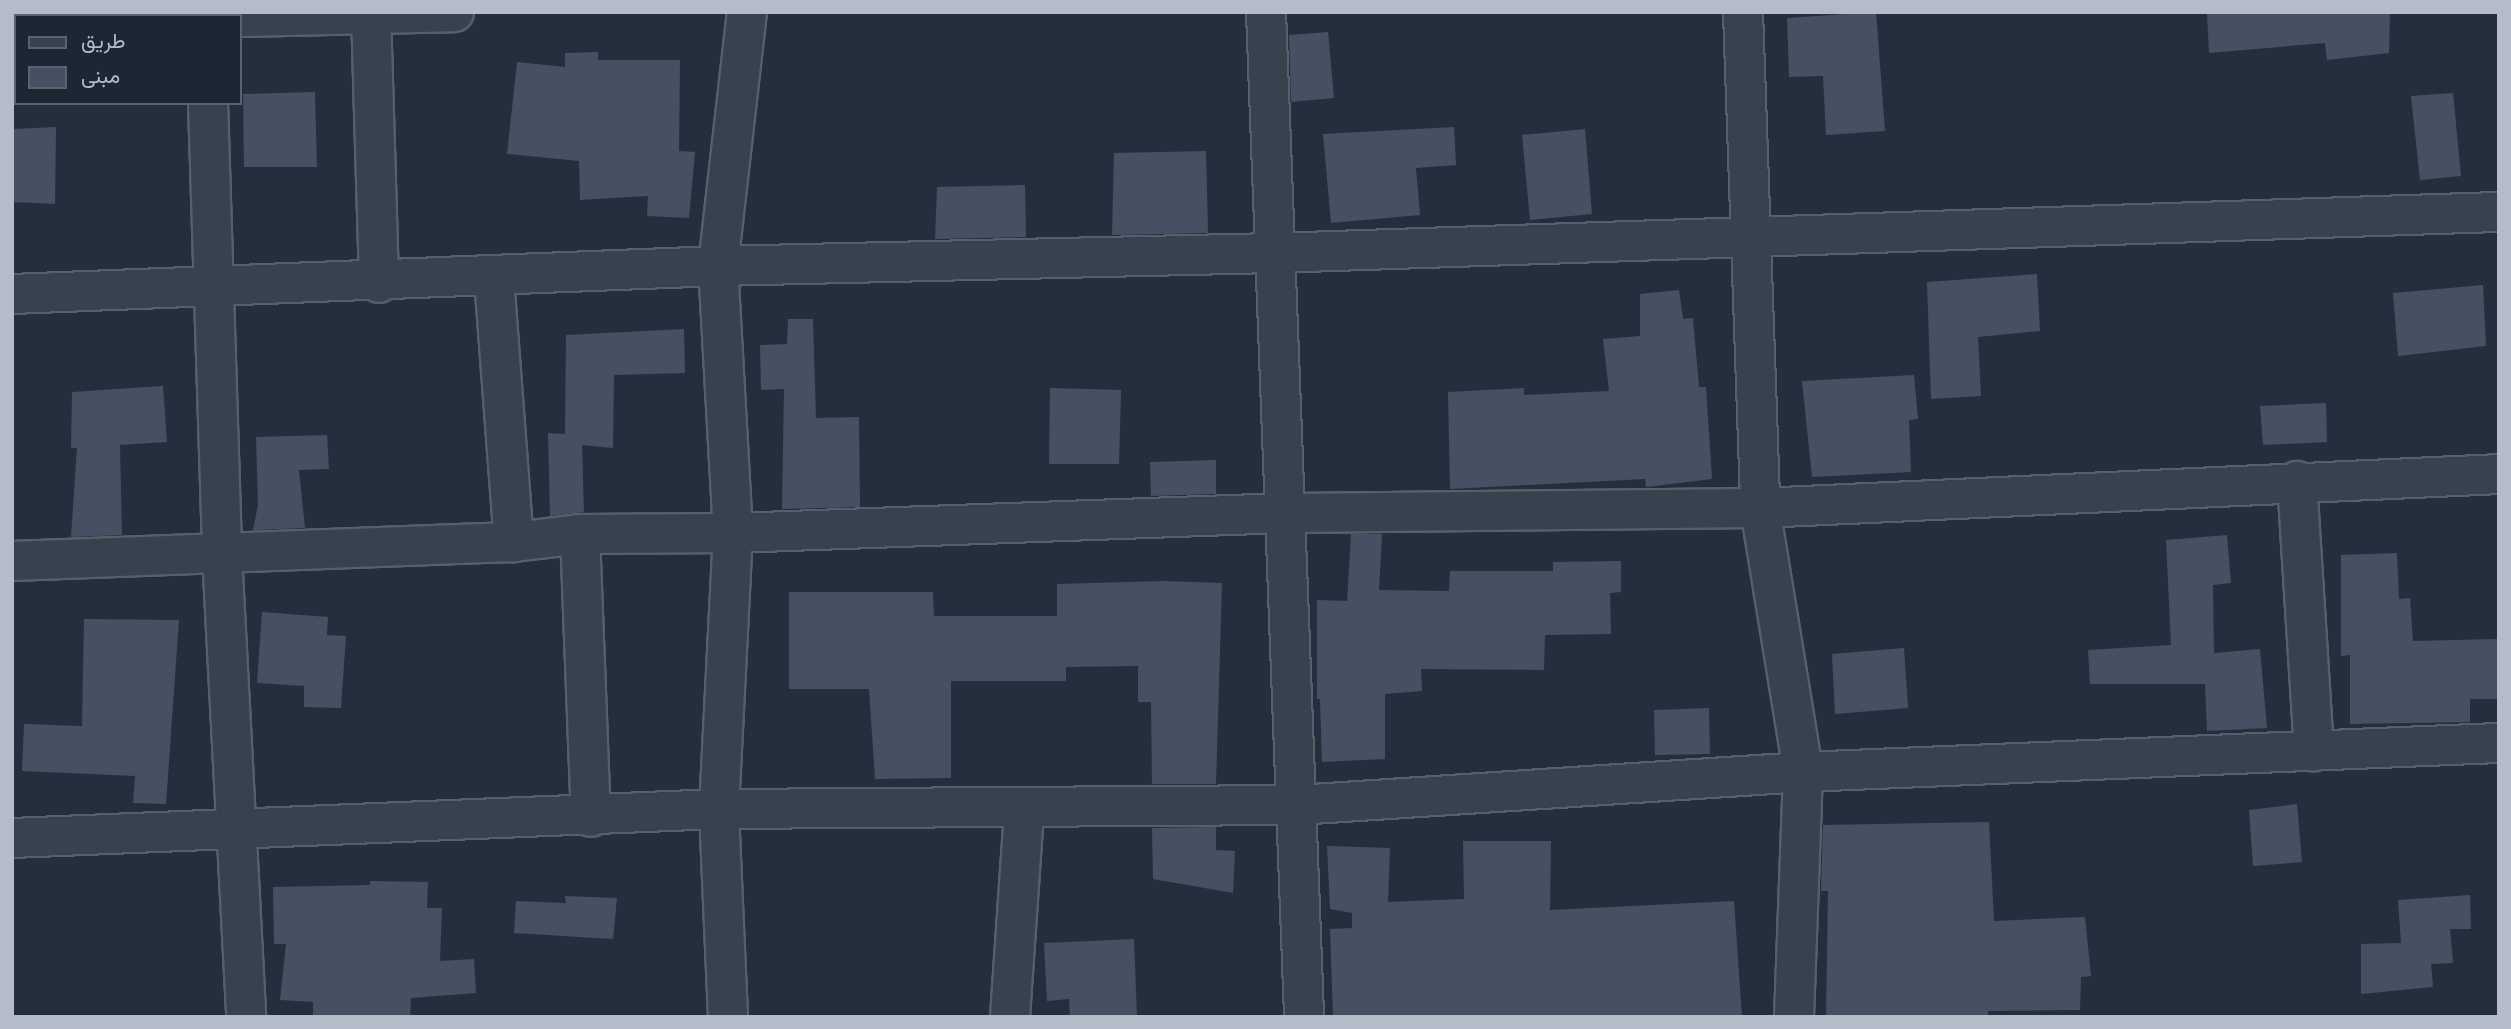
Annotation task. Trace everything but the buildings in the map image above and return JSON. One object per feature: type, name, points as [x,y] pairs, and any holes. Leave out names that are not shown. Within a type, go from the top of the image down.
[{"type":"street","points":[[242,17],[454,12]]},
{"type":"street","points":[[728,1017],[719,809],[733,533],[718,266],[747,12]]},
{"type":"street","points":[[1266,12],[1304,1017]]},
{"type":"street","points":[[1743,12],[1747,236],[1760,508],[1803,772],[1794,1017]]},
{"type":"street","points":[[371,14],[379,283]]},
{"type":"street","points":[[208,105],[222,554],[246,1017]]},
{"type":"street","points":[[12,294],[379,283],[718,266],[1274,253],[2499,212]]},
{"type":"street","points":[[494,278],[514,542]]},
{"type":"street","points":[[12,561],[514,542],[580,534],[733,533],[1287,513],[1760,508],[2297,481],[2499,474]]},
{"type":"street","points":[[2297,481],[2314,751]]},
{"type":"street","points":[[580,534],[591,817]]},
{"type":"street","points":[[12,838],[591,817],[719,809],[1024,809],[1297,805],[1803,772],[2499,743]]},
{"type":"street","points":[[1010,1017],[1024,809]]}]
